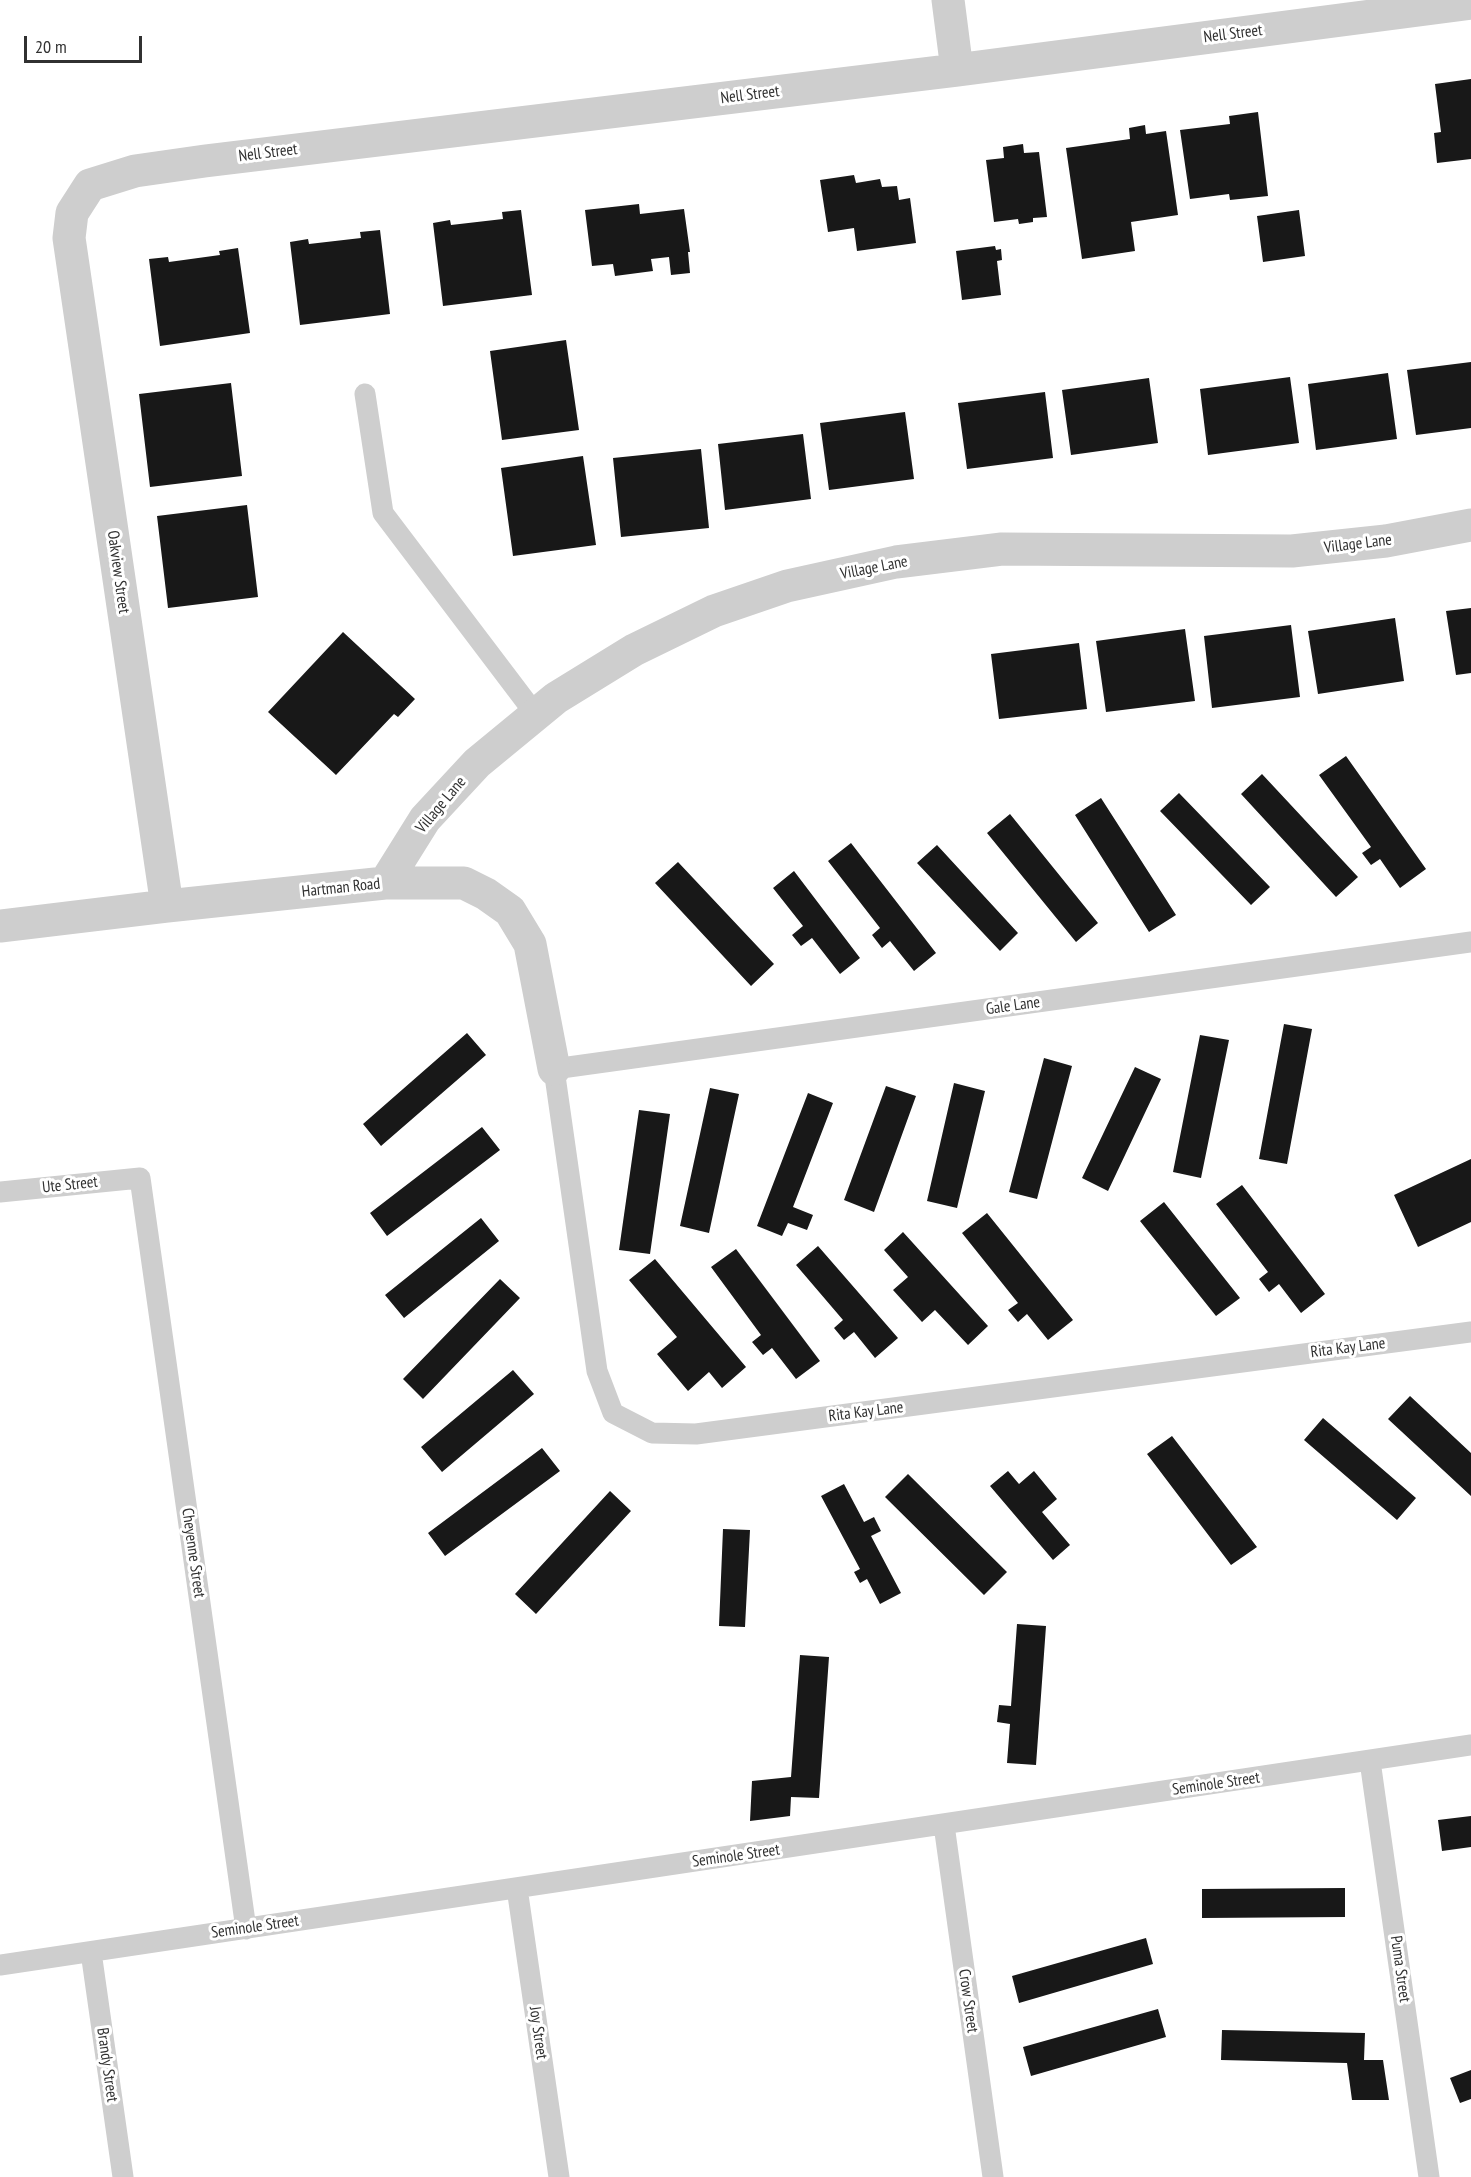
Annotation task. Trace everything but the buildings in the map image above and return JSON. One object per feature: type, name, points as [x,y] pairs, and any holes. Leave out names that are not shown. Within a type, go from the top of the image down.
[{"type":"street","points":[[948,0],[957,70]]},
{"type":"street","name":"Nell Street","points":[[69,238],[72,213],[90,185],[135,171],[957,70],[1471,3]]},
{"type":"street","name":"Oakview Street","points":[[69,238],[167,906]]},
{"type":"street","name":"Village Lane","points":[[385,883],[425,819],[477,763],[556,698],[634,650],[714,610],[787,586],[896,562],[1002,549],[1292,551],[1386,542],[1471,525]]},
{"type":"street","name":"Hartman Road","points":[[0,926],[385,883],[464,883],[486,894],[510,911],[530,944],[554,1069]]},
{"type":"lane","points":[[365,394],[383,513],[536,715]]},
{"type":"lane","name":"Gale Lane","points":[[554,1069],[1471,942]]},
{"type":"lane","name":"Rita Kay Lane","points":[[554,1069],[597,1371],[614,1413],[652,1433],[696,1434],[1471,1332]]},
{"type":"lane","name":"Ute Street","points":[[0,1192],[140,1178]]},
{"type":"lane","name":"Cheyenne Street","points":[[140,1178],[246,1929]]},
{"type":"lane","name":"Seminole Street","points":[[0,1965],[1471,1745]]},
{"type":"lane","name":"Puma Street","points":[[1370,1761],[1429,2177]]},
{"type":"lane","name":"Crow Street","points":[[944,1825],[993,2177]]},
{"type":"lane","name":"Joy Street","points":[[517,1888],[560,2177]]},
{"type":"lane","name":"Brandy Street","points":[[91,1952],[123,2177]]}]
